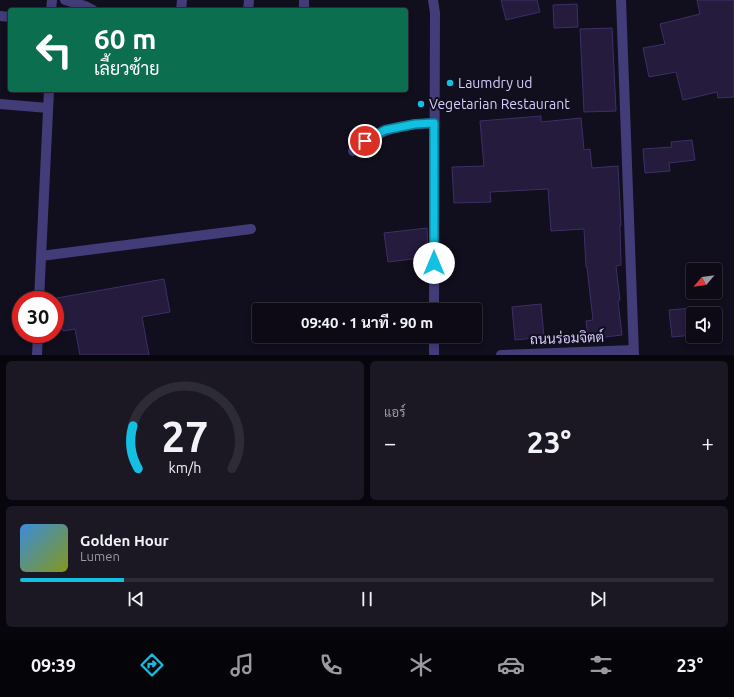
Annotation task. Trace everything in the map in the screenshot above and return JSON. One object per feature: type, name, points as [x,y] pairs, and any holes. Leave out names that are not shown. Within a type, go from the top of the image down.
[{"type":"street","points":[[65,0],[90,8]]},
{"type":"street","points":[[433,0],[435,13],[434,303]]},
{"type":"street","points":[[621,0],[634,352]]},
{"type":"street","points":[[39,291],[49,92]]},
{"type":"street","points":[[0,104],[48,108]]},
{"type":"street","points":[[352,152],[365,141],[385,130],[415,124],[434,123]]},
{"type":"street","points":[[41,256],[251,229]]},
{"type":"street","points":[[37,355],[38,343]]},
{"type":"street","points":[[434,343],[434,355]]},
{"type":"street","name":"ถนนร่อมจิตต์","points":[[501,355],[634,352]]},
{"type":"building","points":[[501,0],[537,0],[540,12],[506,20]]},
{"type":"building","points":[[697,0],[734,0],[734,97],[718,98],[717,92],[683,100],[676,72],[649,77],[643,48],[665,44],[660,24],[700,14]]},
{"type":"building","points":[[577,4],[578,27],[554,28],[553,5]]},
{"type":"building","points":[[612,28],[616,111],[584,112],[580,29]]},
{"type":"building","points":[[541,116],[541,122],[581,118],[584,150],[590,149],[592,168],[618,166],[621,225],[621,265],[616,266],[622,335],[588,339],[586,321],[593,320],[586,267],[584,229],[551,231],[548,189],[490,192],[491,202],[454,203],[452,167],[484,166],[480,121]]},
{"type":"building","points":[[692,140],[695,160],[669,163],[670,171],[645,173],[643,149],[672,147],[671,142]]},
{"type":"building","points":[[427,228],[428,257],[388,262],[384,233]]},
{"type":"building","points":[[164,279],[170,312],[142,317],[149,355],[80,355],[75,329],[64,331],[64,297]]},
{"type":"building","points":[[541,304],[544,337],[515,340],[512,307]]},
{"type":"building","points":[[686,309],[686,336],[672,337],[669,310]]},
{"type":"place","name":"Laumdry ud","points":[[450,83]]},
{"type":"place","name":"Vegetarian Restaurant","points":[[421,104]]},
{"type":"route","points":[[365,141],[385,130],[415,124],[434,123],[434,263]]}]
